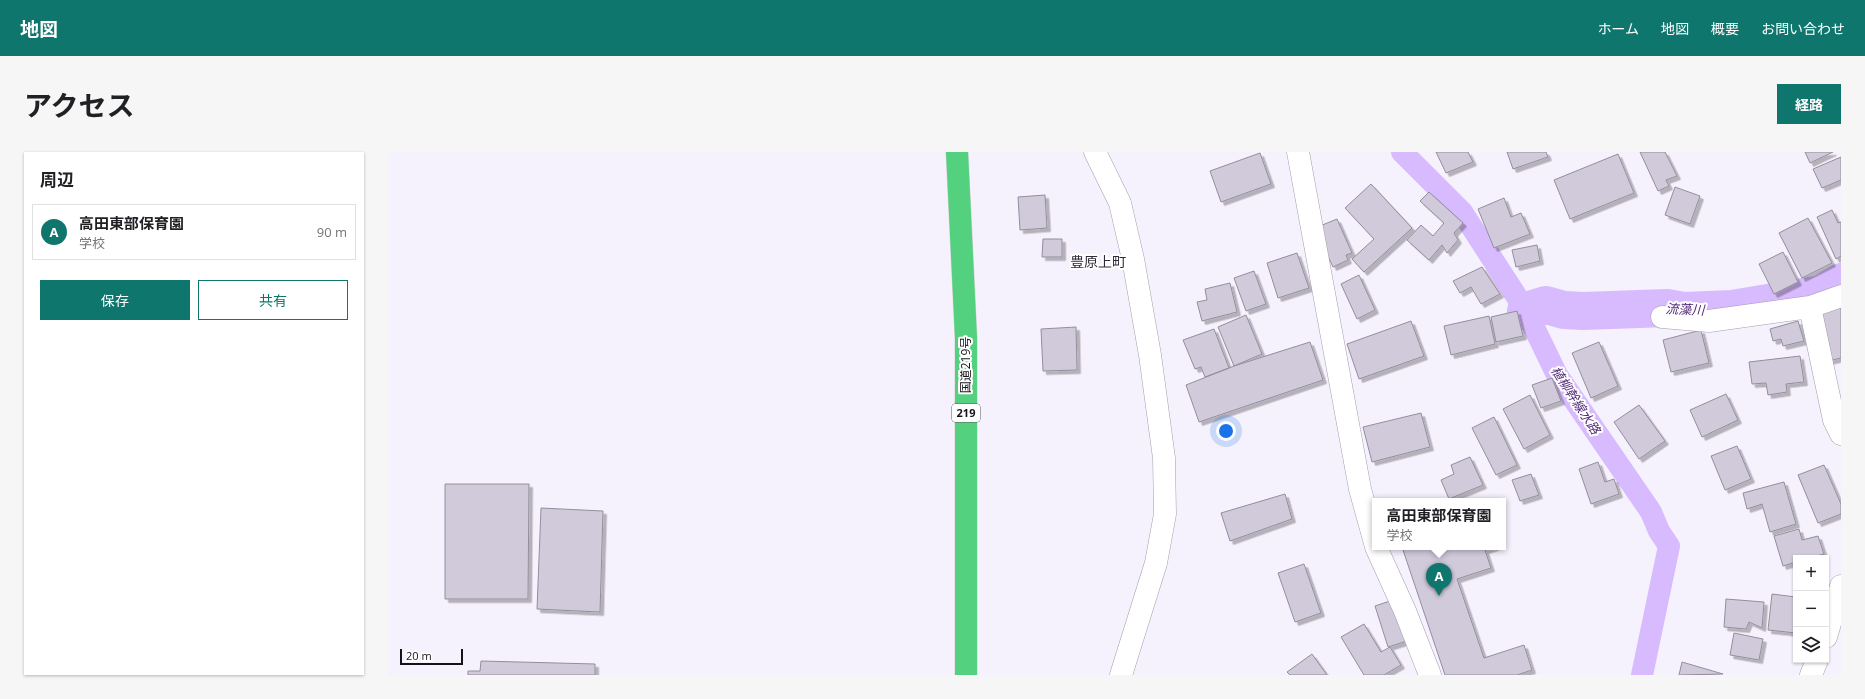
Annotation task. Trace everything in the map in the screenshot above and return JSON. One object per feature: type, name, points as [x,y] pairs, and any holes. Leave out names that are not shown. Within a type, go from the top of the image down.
[{"type":"highway","name":"国道219号","points":[[957,152],[966,338],[966,675]]},
{"type":"street","points":[[1095,152],[1120,203],[1133,259],[1150,355],[1164,458],[1165,514],[1156,563],[1121,675]]},
{"type":"street","points":[[1298,152],[1360,488],[1372,532]]},
{"type":"street","points":[[1662,317],[1710,321],[1810,307],[1841,296]]},
{"type":"street","points":[[1810,307],[1834,420],[1841,434]]},
{"type":"street","points":[[1377,550],[1405,611],[1430,675]]},
{"type":"street","points":[[1829,627],[1841,586]]},
{"type":"street","points":[[1811,675],[1816,663]]},
{"type":"building","points":[[1436,152],[1468,152],[1473,162],[1446,173]]},
{"type":"building","points":[[1507,152],[1546,152],[1548,157],[1513,169]]},
{"type":"building","points":[[1640,152],[1665,152],[1677,176],[1666,180],[1669,186],[1658,191]]},
{"type":"building","points":[[1805,152],[1833,152],[1810,163]]},
{"type":"building","points":[[1260,153],[1271,184],[1221,202],[1210,171]]},
{"type":"building","points":[[1618,154],[1634,193],[1570,219],[1554,180]]},
{"type":"building","points":[[1841,157],[1841,180],[1822,188],[1813,169]]},
{"type":"building","points":[[1371,184],[1412,228],[1364,272],[1352,259],[1374,239],[1345,208]]},
{"type":"building","points":[[1675,187],[1700,196],[1690,224],[1665,215]]},
{"type":"building","points":[[1429,192],[1463,223],[1454,233],[1458,240],[1447,253],[1442,245],[1429,260],[1407,240],[1421,225],[1433,236],[1444,223],[1420,201]]},
{"type":"building","points":[[1045,195],[1047,228],[1020,230],[1018,197]]},
{"type":"building","points":[[1504,198],[1511,217],[1521,213],[1530,234],[1494,248],[1478,209]]},
{"type":"building","points":[[1832,210],[1838,223],[1841,222],[1841,256],[1836,259],[1817,217]]},
{"type":"building","points":[[1808,218],[1832,263],[1802,278],[1779,233]]},
{"type":"building","points":[[1337,219],[1352,253],[1346,255],[1348,260],[1333,267],[1315,228]]},
{"type":"building","points":[[1043,239],[1062,239],[1062,257],[1042,257]]},
{"type":"building","points":[[1537,245],[1540,261],[1516,267],[1512,250]]},
{"type":"building","points":[[1783,252],[1798,282],[1774,294],[1759,264]]},
{"type":"building","points":[[1297,253],[1309,288],[1278,298],[1267,263]]},
{"type":"building","points":[[1482,267],[1500,294],[1481,304],[1471,287],[1460,293],[1453,281]]},
{"type":"building","points":[[1254,271],[1266,304],[1246,311],[1234,278]]},
{"type":"building","points":[[1359,275],[1375,310],[1357,319],[1341,284]]},
{"type":"building","points":[[1230,283],[1237,312],[1202,321],[1197,302],[1207,300],[1205,289]]},
{"type":"building","points":[[1841,308],[1841,358],[1824,362],[1814,313]]},
{"type":"building","points":[[1517,311],[1523,336],[1496,342],[1491,317]]},
{"type":"building","points":[[1246,315],[1262,354],[1234,366],[1218,327]]},
{"type":"building","points":[[1489,316],[1495,344],[1451,355],[1444,326]]},
{"type":"building","points":[[1411,321],[1424,356],[1359,379],[1347,344]]},
{"type":"building","points":[[1798,321],[1804,341],[1783,346],[1781,339],[1773,341],[1770,329]]},
{"type":"building","points":[[1076,327],[1077,370],[1043,371],[1041,329]]},
{"type":"building","points":[[1214,329],[1229,368],[1205,377],[1201,367],[1195,369],[1183,340]]},
{"type":"building","points":[[1701,330],[1709,363],[1671,372],[1663,340]]},
{"type":"building","points":[[1310,342],[1323,380],[1199,422],[1186,385],[1234,366]]},
{"type":"building","points":[[1599,342],[1618,386],[1591,398],[1572,353]]},
{"type":"building","points":[[1800,356],[1804,382],[1786,384],[1787,392],[1768,395],[1766,383],[1752,384],[1749,362]]},
{"type":"building","points":[[1552,378],[1561,401],[1541,408],[1532,385]]},
{"type":"building","points":[[1726,394],[1738,420],[1702,437],[1690,410]]},
{"type":"building","points":[[1530,395],[1550,435],[1524,449],[1503,409]]},
{"type":"building","points":[[1639,405],[1665,441],[1639,459],[1614,422]]},
{"type":"building","points":[[1421,413],[1430,447],[1372,462],[1363,427]]},
{"type":"building","points":[[1494,417],[1517,465],[1496,475],[1472,428]]},
{"type":"building","points":[[1737,446],[1751,479],[1725,490],[1711,456]]},
{"type":"building","points":[[1470,457],[1483,485],[1449,498],[1441,480],[1454,474],[1451,465]]},
{"type":"building","points":[[1598,462],[1605,482],[1614,479],[1619,494],[1591,504],[1579,469]]},
{"type":"building","points":[[1824,465],[1841,504],[1841,514],[1818,523],[1798,475]]},
{"type":"building","points":[[1531,474],[1539,495],[1520,501],[1512,480]]},
{"type":"building","points":[[1784,482],[1796,524],[1770,532],[1762,504],[1747,509],[1743,493]]},
{"type":"building","points":[[445,484],[529,484],[528,599],[445,599]]},
{"type":"building","points":[[1285,494],[1292,519],[1230,541],[1221,513]]},
{"type":"building","points":[[541,508],[603,511],[600,612],[537,609]]},
{"type":"building","points":[[1799,529],[1802,540],[1818,536],[1824,554],[1793,555],[1793,563],[1783,566],[1774,536]]},
{"type":"building","points":[[1403,550],[1485,550],[1491,568],[1457,579],[1484,658],[1524,645],[1532,670],[1517,675],[1445,675]]},
{"type":"building","points":[[1304,564],[1321,613],[1295,622],[1278,573]]},
{"type":"building","points":[[1772,594],[1793,597],[1793,633],[1768,630]]},
{"type":"building","points":[[1726,599],[1764,602],[1762,628],[1749,622],[1746,629],[1724,627]]},
{"type":"building","points":[[1393,600],[1407,641],[1388,647],[1375,606]]},
{"type":"building","points":[[1364,624],[1381,652],[1390,647],[1401,665],[1384,675],[1364,675],[1341,637]]},
{"type":"building","points":[[1734,633],[1763,639],[1759,660],[1730,655]]},
{"type":"building","points":[[1312,654],[1327,675],[1290,675],[1287,672]]},
{"type":"building","points":[[481,661],[595,664],[595,675],[468,675],[468,671],[480,671]]},
{"type":"building","points":[[1682,662],[1723,674],[1679,675]]},
{"type":"waterway","name":"植柳幹線水路","points":[[1402,152],[1462,212],[1526,311],[1557,375],[1651,512],[1659,531],[1669,546],[1642,675]]},
{"type":"waterway","name":"流藻川","points":[[1526,311],[1546,305],[1564,310],[1583,311],[1667,308],[1684,311],[1732,309],[1821,294],[1841,282]]},
{"type":"place","name":"高田東部保育園","points":[[1439,596]]},
{"type":"district","name":"豊原上町","points":[[1098,262]]}]
